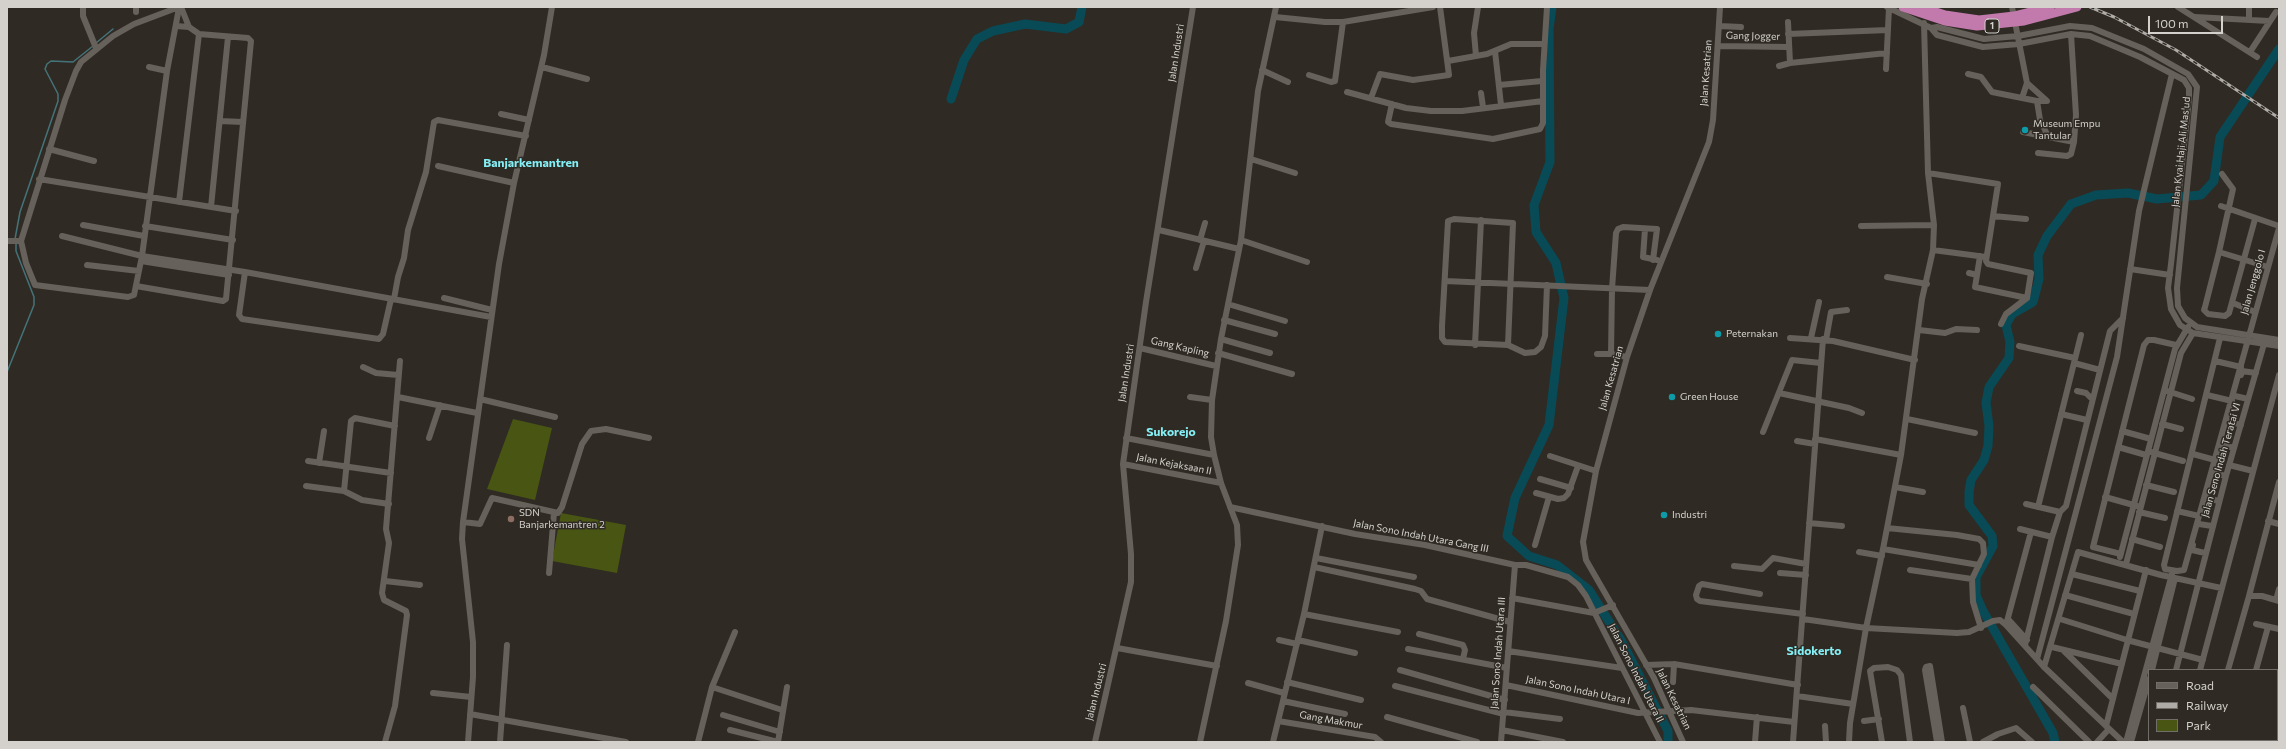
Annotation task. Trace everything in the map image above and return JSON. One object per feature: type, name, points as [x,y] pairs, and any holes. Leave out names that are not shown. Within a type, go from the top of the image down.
[{"type":"highway","name":"1","points":[[1921,7],[1945,15],[1979,20],[2014,16],[2050,7]]},
{"type":"highway","name":"1","points":[[1905,8],[1945,22],[1977,26],[2024,21],[2078,7]]},
{"type":"street","points":[[83,7],[83,16],[95,46]]},
{"type":"street","points":[[180,7],[167,71],[141,258],[134,295],[130,298],[35,285],[15,241],[39,179],[76,71],[81,62],[95,46],[134,24],[180,7]]},
{"type":"street","points":[[180,7],[189,27]]},
{"type":"street","points":[[468,742],[473,642],[462,539],[463,522],[492,310],[514,183],[542,67],[552,7]]},
{"type":"street","name":"Jalan Industri","points":[[1095,742],[1117,648],[1131,574],[1123,464],[1193,7]]},
{"type":"street","points":[[1200,742],[1217,666],[1238,545],[1237,525],[1221,483],[1214,455],[1211,437],[1212,400],[1220,339],[1242,240],[1257,98],[1276,7]]},
{"type":"street","points":[[1275,17],[1319,22],[1343,22],[1433,7]]},
{"type":"street","points":[[1371,98],[1379,74],[1409,80],[1447,76],[1450,74],[1440,7]]},
{"type":"street","points":[[1476,56],[1474,33],[1478,7]]},
{"type":"street","points":[[1392,104],[1388,119],[1390,124],[1493,139],[1540,129],[1543,123],[1542,81],[1547,7]]},
{"type":"street","name":"Jalan Kesatrian","points":[[1683,742],[1666,710],[1646,665],[1611,606],[1588,563],[1584,552],[1585,529],[1596,471],[1627,358],[1650,290],[1709,142],[1720,7]]},
{"type":"street","points":[[1886,68],[1888,7]]},
{"type":"street","name":"Jalan Kyai Haji Ali Mas'ud","points":[[1888,7],[1924,23],[1937,35],[1983,47],[2019,44],[2071,34],[2096,38],[2140,57],[2184,80],[2189,88],[2170,275],[2171,309],[2180,325],[2193,333],[2220,338],[2279,340]]},
{"type":"street","points":[[2012,7],[2027,83],[2022,98]]},
{"type":"street","points":[[2178,7],[2257,57]]},
{"type":"street","points":[[2249,7],[2249,20]]},
{"type":"street","points":[[2250,52],[2276,12]]},
{"type":"street","points":[[2195,17],[2269,21]]},
{"type":"street","points":[[1309,75],[1332,82],[1336,81],[1343,22]]},
{"type":"street","points":[[1788,22],[1788,47],[1790,63]]},
{"type":"street","points":[[1849,742],[1853,704],[1866,628],[1883,552],[1901,455],[1915,360],[1922,299],[1927,284],[1933,250],[1934,225],[1928,174],[1924,23]]},
{"type":"street","points":[[136,286],[223,301],[226,299],[230,273],[243,122],[252,41],[248,38],[199,34],[189,27],[176,26]]},
{"type":"street","points":[[1719,26],[1741,27]]},
{"type":"street","name":"Jalan Kyai Haji Ali Mas'ud","points":[[1931,28],[1937,27],[1984,39],[2018,36],[2070,26],[2092,28],[2144,49],[2194,78],[2198,87],[2184,210],[2177,299],[2181,312],[2190,323],[2204,328],[2248,338],[2264,344],[2279,346]]},
{"type":"street","points":[[1788,34],[1888,30]]},
{"type":"street","points":[[179,202],[199,34]]},
{"type":"street","points":[[2038,153],[2067,156],[2071,154],[2074,142],[2076,116],[2071,34]]},
{"type":"street","points":[[211,207],[228,37]]},
{"type":"street","points":[[1448,61],[1495,51],[1511,44],[1544,44]]},
{"type":"street","name":"Gang Jogger","points":[[1718,46],[1788,47]]},
{"type":"street","points":[[1495,51],[1501,105]]},
{"type":"street","points":[[1779,66],[1790,63],[1887,53]]},
{"type":"street","points":[[149,67],[167,71]]},
{"type":"street","points":[[542,67],[587,79]]},
{"type":"street","points":[[1262,70],[1288,82]]},
{"type":"street","points":[[1968,74],[1981,77],[1990,91],[2037,101],[2047,101],[2027,83]]},
{"type":"street","points":[[2037,659],[2117,357],[2139,211],[2172,74]]},
{"type":"street","points":[[1499,85],[1542,81]]},
{"type":"street","points":[[1347,92],[1392,104],[1432,111],[1462,111],[1484,107],[1543,101]]},
{"type":"street","points":[[1481,93],[1484,107]]},
{"type":"street","points":[[2037,101],[2040,120],[2048,136]]},
{"type":"street","points":[[501,114],[529,120]]},
{"type":"street","points":[[245,272],[239,315],[242,319],[379,339],[383,334],[404,258],[408,230],[426,172],[434,122],[438,120],[526,136]]},
{"type":"street","points":[[220,121],[243,122]]},
{"type":"street","points":[[2023,132],[2074,142]]},
{"type":"street","points":[[49,149],[94,161]]},
{"type":"street","points":[[1251,159],[1295,173]]},
{"type":"street","points":[[438,166],[514,183]]},
{"type":"street","points":[[1928,174],[1998,184],[1993,216],[1975,287],[2027,298]]},
{"type":"street","points":[[2222,174],[2233,190],[2204,310],[2208,314],[2225,316],[2233,303],[2243,258],[2255,219]]},
{"type":"street","points":[[39,179],[236,211]]},
{"type":"street","points":[[2221,206],[2279,227]]},
{"type":"street","points":[[1993,216],[2026,220]]},
{"type":"street","points":[[1508,346],[1513,222],[1452,219],[1448,221],[1443,340],[1448,343],[1508,346],[1528,353],[1535,352],[1541,347],[1545,332],[1547,285]]},
{"type":"street","points":[[1475,344],[1481,220]]},
{"type":"street","points":[[1196,268],[1205,223]]},
{"type":"street","points":[[83,225],[144,236]]},
{"type":"street","points":[[1861,226],[1934,225]]},
{"type":"street","points":[[145,226],[233,240]]},
{"type":"street","points":[[1611,354],[1612,288],[1616,233],[1622,227],[1657,229],[1653,260]]},
{"type":"street","name":"Jalan Jenggolo I","points":[[2233,398],[2255,312],[2277,240],[2279,227]]},
{"type":"street","points":[[1645,229],[1643,257],[1662,261]]},
{"type":"street","points":[[1158,230],[1239,249]]},
{"type":"street","points":[[62,236],[141,258],[230,273],[245,272],[491,317]]},
{"type":"street","points":[[1242,240],[1307,262]]},
{"type":"street","points":[[1933,250],[1983,257],[1988,264],[2031,273],[2027,298],[2006,314],[2001,324]]},
{"type":"street","points":[[2219,252],[2243,258],[2268,267]]},
{"type":"street","points":[[87,265],[139,271]]},
{"type":"street","points":[[2130,269],[2170,275]]},
{"type":"street","points":[[1969,273],[1977,275]]},
{"type":"street","points":[[1887,277],[1927,284]]},
{"type":"street","points":[[1445,281],[1650,290]]},
{"type":"street","points":[[444,298],[492,310]]},
{"type":"street","points":[[1811,338],[1819,302]]},
{"type":"street","points":[[2233,303],[2255,312]]},
{"type":"street","points":[[1228,304],[1285,321]]},
{"type":"street","points":[[1793,742],[1821,363],[1824,340],[1831,312],[1847,310]]},
{"type":"street","points":[[2026,643],[2052,537],[2060,512],[2066,506],[2110,331],[2123,318]]},
{"type":"street","points":[[1224,320],[1275,334]]},
{"type":"street","points":[[2118,562],[2176,345],[2190,323]]},
{"type":"street","points":[[1919,330],[1945,333],[1956,329],[1977,330]]},
{"type":"street","points":[[2126,564],[2182,350],[2193,333]]},
{"type":"street","points":[[2038,507],[2081,335]]},
{"type":"street","points":[[1790,338],[1811,338],[1824,340],[1915,360]]},
{"type":"street","points":[[2173,575],[2164,567],[2220,338]]},
{"type":"street","points":[[1220,339],[1270,353]]},
{"type":"street","points":[[2091,554],[2145,342],[2154,340],[2176,345]]},
{"type":"street","name":"Jalan Seno Indah Teratai VI","points":[[2176,669],[2212,526],[2264,344]]},
{"type":"street","points":[[2018,346],[2075,361],[2100,370]]},
{"type":"street","name":"Gang Kapling","points":[[1140,348],[1216,366]]},
{"type":"street","points":[[1218,353],[1292,374]]},
{"type":"street","points":[[1597,354],[1611,354],[1627,358]]},
{"type":"street","points":[[1763,432],[1793,360],[1821,363]]},
{"type":"street","points":[[385,742],[395,706],[407,615],[406,611],[384,600],[382,593],[390,543],[386,529],[400,361]]},
{"type":"street","points":[[2215,361],[2241,367]]},
{"type":"street","points":[[363,367],[376,373],[398,375]]},
{"type":"street","points":[[2173,575],[2184,570],[2242,371],[2256,374]]},
{"type":"street","points":[[2200,669],[2279,375]]},
{"type":"street","points":[[2077,390],[2086,393],[2092,399]]},
{"type":"street","points":[[2164,390],[2192,399]]},
{"type":"street","points":[[1779,393],[1818,401],[1862,413]]},
{"type":"street","points":[[2207,395],[2248,399]]},
{"type":"street","points":[[398,397],[477,413]]},
{"type":"street","points":[[1190,397],[1212,400]]},
{"type":"street","points":[[2205,553],[2192,550],[2198,524],[2222,445],[2233,398]]},
{"type":"street","points":[[480,399],[555,417]]},
{"type":"street","points":[[430,438],[440,405]]},
{"type":"street","points":[[2061,414],[2087,420]]},
{"type":"street","points":[[344,491],[345,467],[353,419],[395,426]]},
{"type":"street","points":[[1907,419],[1975,433]]},
{"type":"street","points":[[2228,421],[2241,425]]},
{"type":"street","points":[[2162,424],[2181,429]]},
{"type":"street","points":[[463,522],[480,524],[492,498],[554,513],[560,512],[582,444],[591,431],[606,429],[649,438]]},
{"type":"street","points":[[319,463],[324,431]]},
{"type":"street","points":[[2122,431],[2151,439]]},
{"type":"street","points":[[1126,438],[1214,455]]},
{"type":"street","points":[[1797,441],[1815,441],[1901,455]]},
{"type":"street","points":[[2222,445],[2234,448]]},
{"type":"street","points":[[2118,447],[2147,453],[2155,453],[2183,461]]},
{"type":"street","points":[[2192,454],[2215,460]]},
{"type":"street","points":[[1550,456],[1596,471]]},
{"type":"street","points":[[308,461],[391,473]]},
{"type":"street","name":"Jalan Kejaksaan II","points":[[1123,464],[1221,483]]},
{"type":"street","points":[[2229,465],[2253,471]]},
{"type":"street","points":[[1536,493],[1564,499],[1571,488],[1578,466]]},
{"type":"street","points":[[2213,473],[2226,476]]},
{"type":"street","points":[[1540,479],[1571,488]]},
{"type":"street","points":[[2071,482],[2083,486]]},
{"type":"street","points":[[2228,669],[2279,482]]},
{"type":"street","points":[[2146,485],[2174,492]]},
{"type":"street","points":[[306,486],[344,491],[362,500],[389,504]]},
{"type":"street","points":[[1895,488],[1924,492]]},
{"type":"street","points":[[1535,545],[1549,497]]},
{"type":"street","points":[[2105,497],[2134,505],[2140,510],[2165,518]]},
{"type":"street","points":[[2206,498],[2219,502]]},
{"type":"street","points":[[2026,504],[2060,512]]},
{"type":"street","name":"Jalan Sono Indah Utara Gang III","points":[[1230,507],[1515,565],[1526,565],[1572,579],[1584,592],[1595,613]]},
{"type":"street","points":[[2177,511],[2199,516]]},
{"type":"street","points":[[550,573],[554,513]]},
{"type":"street","points":[[2268,521],[2279,524]]},
{"type":"street","points":[[1809,524],[1842,526]]},
{"type":"street","points":[[2198,524],[2212,526]]},
{"type":"street","points":[[1273,742],[1284,693],[1298,642],[1322,526]]},
{"type":"street","points":[[1887,528],[1978,539],[1985,548],[1972,579],[1973,602],[1983,627]]},
{"type":"street","points":[[2020,529],[2052,537]]},
{"type":"street","points":[[2007,622],[2031,532]]},
{"type":"street","points":[[2132,539],[2160,547]]},
{"type":"street","points":[[2093,547],[2121,554]]},
{"type":"street","points":[[1860,552],[1883,552],[1979,565]]},
{"type":"street","points":[[2044,667],[2052,647],[2078,552],[2091,554],[2146,570],[2173,575],[2197,583],[2221,588]]},
{"type":"street","points":[[1316,558],[1414,577]]},
{"type":"street","points":[[1734,566],[1762,569],[1773,558],[1806,564]]},
{"type":"street","name":"Jalan Sono Indah Utara III","points":[[1501,742],[1515,565]]},
{"type":"street","points":[[1314,567],[1415,589],[1421,591],[1425,598],[1510,622]]},
{"type":"street","points":[[1910,570],[1972,579]]},
{"type":"street","points":[[2097,742],[2107,728],[2127,640],[2146,570]]},
{"type":"street","points":[[1780,573],[1806,575]]},
{"type":"street","points":[[2072,574],[2140,591]]},
{"type":"street","points":[[2149,669],[2173,575]]},
{"type":"street","points":[[385,581],[420,585]]},
{"type":"street","points":[[1760,594],[1702,584],[1699,586],[1696,595],[1697,599],[1700,601],[1866,628],[1957,633],[1983,627],[1993,621],[2000,620],[2007,622],[2026,643],[2044,667],[2123,742]]},
{"type":"street","points":[[2249,596],[2262,596],[2278,600],[2279,589]]},
{"type":"street","points":[[2065,595],[2134,614]]},
{"type":"street","points":[[1512,598],[1595,613],[1611,606]]},
{"type":"street","name":"Jalan Sono Indah Utara II","points":[[1595,613],[1622,668],[1647,713],[1660,742]]},
{"type":"street","points":[[1304,614],[1398,632]]},
{"type":"street","points":[[2060,619],[2127,640],[2155,646],[2203,660]]},
{"type":"street","points":[[2256,624],[2279,629]]},
{"type":"street","points":[[2256,669],[2268,627]]},
{"type":"street","points":[[698,742],[712,688],[735,632]]},
{"type":"street","points":[[1419,634],[1463,646],[1465,650],[1463,659]]},
{"type":"street","points":[[1279,640],[1298,642],[1355,653]]},
{"type":"street","points":[[500,742],[500,719],[507,645]]},
{"type":"street","points":[[2152,669],[2155,646]]},
{"type":"street","points":[[2052,647],[2122,664]]},
{"type":"street","points":[[1117,648],[1217,666]]},
{"type":"street","points":[[1408,649],[1507,668]]},
{"type":"street","points":[[2062,650],[2113,699]]},
{"type":"street","points":[[1508,651],[1622,668]]},
{"type":"street","points":[[1646,665],[1674,664],[1798,685]]},
{"type":"street","points":[[1673,682],[1674,664]]},
{"type":"street","points":[[1937,742],[1935,714],[1930,666],[1926,667],[1926,670],[1935,714],[1942,742]]},
{"type":"street","points":[[1882,742],[1870,671],[1874,668],[1893,668],[1898,671],[1902,678],[1910,742]]},
{"type":"street","points":[[1400,670],[1505,700]]},
{"type":"street","points":[[2131,742],[2136,715],[2148,671]]},
{"type":"street","points":[[1287,682],[1361,700]]},
{"type":"street","points":[[2126,742],[2148,682]]},
{"type":"street","points":[[1248,683],[1284,693]]},
{"type":"street","name":"Jalan Sono Indah Utara I","points":[[1506,685],[1647,713],[1666,710],[1707,711],[1794,722]]},
{"type":"street","points":[[1395,686],[1504,713],[1560,719]]},
{"type":"street","points":[[730,730],[778,742],[782,710],[787,687]]},
{"type":"street","points":[[2033,687],[2089,742]]},
{"type":"street","points":[[712,688],[782,710]]},
{"type":"street","points":[[433,693],[471,696]]},
{"type":"street","points":[[1797,696],[1853,704]]},
{"type":"street","points":[[1282,701],[1345,714]]},
{"type":"street","points":[[1963,708],[1970,742]]},
{"type":"street","points":[[470,714],[626,742]]},
{"type":"street","points":[[723,715],[780,732]]},
{"type":"street","points":[[1387,717],[1477,742]]},
{"type":"street","points":[[1755,742],[1757,717]]},
{"type":"street","points":[[1864,721],[1879,719]]},
{"type":"street","name":"Gang Makmur","points":[[1278,721],[1375,737],[1379,741]]},
{"type":"street","points":[[1825,726],[1826,742]]},
{"type":"street","points":[[1983,742],[1998,734],[2016,728],[2032,742]]},
{"type":"street","points":[[1502,730],[1563,742]]},
{"type":"green space","points":[[513,419],[552,428],[535,500],[487,489]]},
{"type":"green space","points":[[561,513],[626,525],[617,573],[552,561]]},
{"type":"waterway","points":[[951,99],[964,60],[977,39],[993,31],[1025,24],[1066,29],[1079,22],[1082,7]]},
{"type":"waterway","points":[[1552,7],[1549,29],[1550,162],[1534,205],[1536,232],[1556,263],[1564,298],[1549,425],[1515,498],[1507,536],[1529,556],[1557,565],[1589,590],[1622,642],[1668,731],[1668,742]]},
{"type":"waterway","points":[[96,43],[113,29]]},
{"type":"waterway","points":[[15,239],[20,212],[58,101],[58,94],[45,69],[47,64],[51,61],[73,62],[93,46]]},
{"type":"waterway","points":[[2055,742],[2053,733],[1983,611],[1976,595],[1976,577],[1993,546],[1992,536],[1969,505],[1969,492],[1971,480],[1984,460],[1988,446],[1989,426],[1986,403],[1989,387],[2009,358],[2010,342],[2006,325],[2012,314],[2033,302],[2039,279],[2038,255],[2047,236],[2071,204],[2096,195],[2128,193],[2157,199],[2201,195],[2214,181],[2220,137],[2279,49]]},
{"type":"waterway","points":[[7,372],[34,305],[34,297],[16,251],[16,243]]},
{"type":"railway","points":[[2090,7],[2114,17],[2176,50],[2279,118]]},
{"type":"place","name":"Museum Empu Tantular","points":[[2025,130]]},
{"type":"place","name":"Peternakan","points":[[1718,334]]},
{"type":"place","name":"Green House","points":[[1672,397]]},
{"type":"place","name":"Industri","points":[[1664,515]]},
{"type":"place","name":"SDN Banjarkemantren 2","points":[[511,519]]},
{"type":"district","name":"Banjarkemantren","points":[[531,163]]},
{"type":"district","name":"Sukorejo","points":[[1171,432]]},
{"type":"district","name":"Sidokerto","points":[[1814,651]]}]
